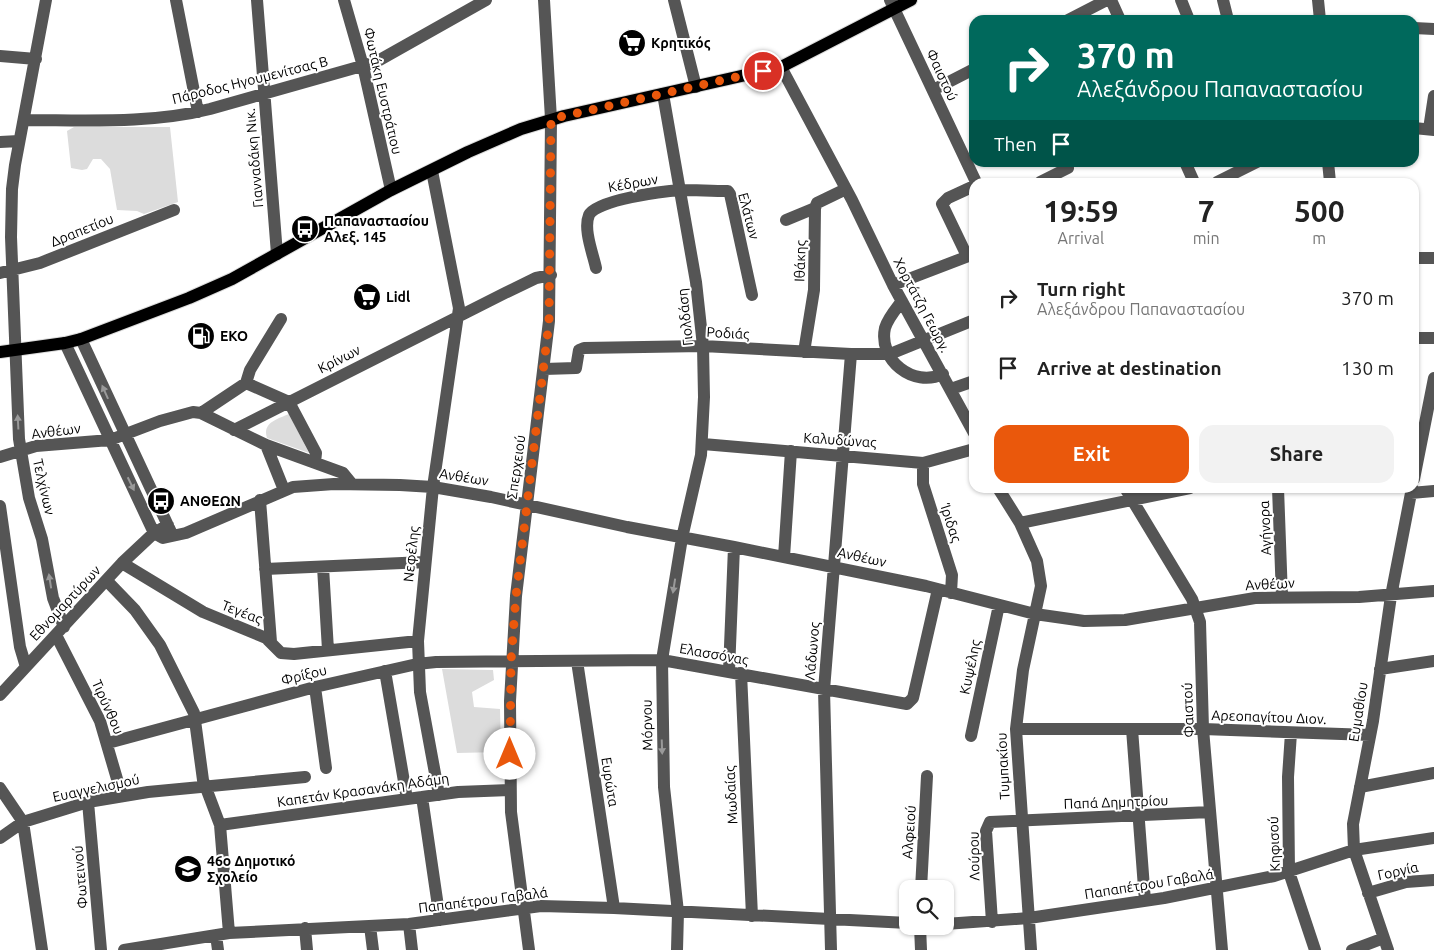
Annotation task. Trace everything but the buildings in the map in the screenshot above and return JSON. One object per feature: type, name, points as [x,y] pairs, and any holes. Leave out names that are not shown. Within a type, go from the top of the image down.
[{"type":"main road","points":[[0,352],[81,339],[206,291],[277,254],[390,190],[496,139],[551,119],[781,67],[893,6],[911,0]]},
{"type":"street","name":"Τελχίνων","points":[[46,0],[24,120],[6,189],[6,272],[15,350],[21,452],[29,498],[45,549],[60,631]]},
{"type":"street","points":[[176,0],[198,112]]},
{"type":"street","name":"Γιανναδάκη Νικ.","points":[[257,0],[277,254]]},
{"type":"street","name":"Φωτάκη Ευστράτιου","points":[[344,0],[364,66],[390,190]]},
{"type":"street","name":"Πάροδος Ηγουμενίτσας Β","points":[[24,120],[146,118],[198,112],[364,66],[389,55],[486,0]]},
{"type":"street","name":"Σπερχειού","points":[[529,950],[513,830],[510,790],[511,661],[526,504],[544,369],[551,275],[551,119],[544,0]]},
{"type":"street","points":[[674,0],[696,87]]},
{"type":"street","points":[[1078,15],[1109,0],[1117,15]]},
{"type":"street","points":[[1181,0],[1187,15]]},
{"type":"street","points":[[1223,0],[1227,15]]},
{"type":"street","points":[[1318,0],[1320,15]]},
{"type":"street","name":"Φαιστού","points":[[893,6],[974,178]]},
{"type":"street","points":[[1419,28],[1434,28]]},
{"type":"street","points":[[0,56],[36,59]]},
{"type":"street","name":"Χορτάτζη Γεωργ.","points":[[781,67],[846,189],[893,285],[969,423]]},
{"type":"street","points":[[932,90],[969,72]]},
{"type":"street","name":"Γιολδάση","points":[[663,94],[696,282],[704,346],[703,444],[682,538]]},
{"type":"street","points":[[1431,129],[1434,96]]},
{"type":"street","points":[[0,142],[19,141]]},
{"type":"street","points":[[1225,178],[1247,167]]},
{"type":"street","points":[[1048,178],[1068,168]]},
{"type":"street","name":"Νεφέλης","points":[[432,171],[457,292],[458,316],[433,487],[418,641],[420,692],[439,795]]},
{"type":"street","points":[[969,188],[948,198],[942,204],[969,253]]},
{"type":"street","points":[[786,220],[815,208],[817,203],[846,189]]},
{"type":"street","name":"Κέδρων","points":[[596,268],[588,225],[591,212],[606,203],[680,190]]},
{"type":"street","name":"Ελάτων","points":[[680,190],[728,191],[752,295]]},
{"type":"street","name":"Ιθάκης","points":[[804,352],[814,290],[815,208]]},
{"type":"street","name":"Δραπετίου","points":[[6,272],[40,263],[174,210]]},
{"type":"street","points":[[893,285],[969,255]]},
{"type":"street","points":[[1419,258],[1434,258]]},
{"type":"street","points":[[458,316],[536,278],[551,275]]},
{"type":"street","points":[[902,301],[891,315],[886,327],[884,337],[890,354],[904,372],[915,378],[934,378],[942,374]]},
{"type":"street","name":"Κρίνων","points":[[234,430],[458,316]]},
{"type":"street","points":[[281,319],[250,370],[246,384],[201,413],[266,445],[343,473],[352,484]]},
{"type":"street","name":"Ροδιάς","points":[[544,369],[576,368],[579,350],[584,348],[704,346],[804,352],[890,354],[969,322]]},
{"type":"street","points":[[1419,338],[1434,338]]},
{"type":"street","points":[[81,339],[173,537]]},
{"type":"street","points":[[65,343],[155,534]]},
{"type":"street","name":"Λάδωνος","points":[[832,950],[824,690],[851,354]]},
{"type":"street","points":[[1419,437],[1430,410],[1434,378]]},
{"type":"street","points":[[951,389],[969,382]]},
{"type":"street","points":[[246,384],[289,402],[316,453],[315,462]]},
{"type":"street","name":"Ανθέων","points":[[0,457],[44,445],[110,440],[125,436],[160,421],[193,412],[201,413]]},
{"type":"street","name":"Καλυδώνας","points":[[703,444],[923,462],[969,450]]},
{"type":"street","points":[[266,445],[284,490]]},
{"type":"street","points":[[784,557],[792,451]]},
{"type":"street","name":"Ίριδας","points":[[923,462],[922,484],[952,575],[952,593]]},
{"type":"street","name":"Ανθέων","points":[[155,534],[163,538],[173,537],[284,490],[308,485],[352,484],[433,487],[526,504],[682,538],[734,546],[834,567],[938,589],[1035,614],[1101,622],[1125,620],[1244,599],[1282,596],[1391,596],[1434,591]]},
{"type":"street","points":[[1419,490],[1434,491]]},
{"type":"street","points":[[1001,493],[1020,523],[1037,561],[1041,586],[1035,614]]},
{"type":"street","name":"Φαιστού","points":[[1129,493],[1196,608],[1201,636],[1203,729],[1222,950]]},
{"type":"street","points":[[1020,523],[1166,493]]},
{"type":"street","name":"Αγήνορα","points":[[1278,493],[1282,596]]},
{"type":"street","name":"Ευμαθίου","points":[[1352,950],[1386,944],[1354,850],[1353,824],[1370,735],[1391,596],[1410,493]]},
{"type":"street","points":[[260,500],[271,642]]},
{"type":"street","points":[[0,506],[20,647],[26,667]]},
{"type":"street","name":"Εθνομαρτύρων","points":[[3,685],[26,667],[122,563],[168,525]]},
{"type":"street","name":"Μόρνου","points":[[677,950],[678,912],[664,787],[661,695],[662,660],[682,538]]},
{"type":"street","name":"Μωδαίας","points":[[734,546],[735,672],[752,916]]},
{"type":"street","points":[[265,568],[426,562]]},
{"type":"street","name":"Τεγέας","points":[[122,563],[203,612],[262,636],[271,642],[278,651],[284,653],[418,641]]},
{"type":"street","points":[[323,567],[328,650]]},
{"type":"street","points":[[107,581],[135,610],[160,645],[185,692],[196,719],[205,787],[220,825],[223,934],[218,950]]},
{"type":"street","name":"Ελασσόνας","points":[[511,661],[662,660],[824,690],[909,703],[913,698],[938,589]]},
{"type":"street","name":"Κυψέλης","points":[[971,736],[998,605]]},
{"type":"street","name":"Τυμπακίου","points":[[1031,950],[1016,729],[1023,670],[1035,614]]},
{"type":"street","name":"Τιρύνθου","points":[[60,631],[108,743],[122,796]]},
{"type":"street","name":"Φρίξου","points":[[108,743],[315,687],[418,664],[511,661]]},
{"type":"street","name":"Ευρώτα","points":[[577,661],[614,908]]},
{"type":"street","points":[[1380,670],[1434,661]]},
{"type":"street","points":[[385,672],[407,799]]},
{"type":"street","points":[[315,687],[326,768]]},
{"type":"street","name":"Αρεοπαγίτου Διον.","points":[[1016,729],[1203,729],[1370,735]]},
{"type":"street","points":[[1132,729],[1145,901]]},
{"type":"street","name":"Κηφισού","points":[[1291,733],[1288,777],[1289,872],[1315,950]]},
{"type":"street","points":[[1360,787],[1434,773]]},
{"type":"street","name":"Αλφειού","points":[[922,880],[928,776]]},
{"type":"street","name":"Ευαγγελισμού","points":[[0,838],[23,822],[88,802],[122,796],[305,777]]},
{"type":"street","points":[[0,788],[23,822],[42,950]]},
{"type":"street","name":"Καπετάν Κρασανάκη Αδάμη","points":[[220,825],[422,797],[510,790]]},
{"type":"street","points":[[422,797],[440,920]]},
{"type":"street","name":"Φωτεινού","points":[[88,802],[101,950]]},
{"type":"street","name":"Παπά Δημητρίου","points":[[1022,820],[1139,817],[1210,812]]},
{"type":"street","name":"Λούρου","points":[[992,922],[987,826],[995,820],[1022,820]]},
{"type":"street","name":"Παπαπέτρου Γαβαλά","points":[[954,924],[1029,918],[1145,901],[1289,872],[1354,850],[1434,838]]},
{"type":"street","name":"Γοργία","points":[[1368,893],[1406,882],[1434,880]]},
{"type":"street","name":"Παπαπέτρου Γαβαλά","points":[[130,950],[223,934],[306,928],[409,924],[524,908],[614,908],[899,923]]},
{"type":"street","points":[[409,924],[412,950]]},
{"type":"street","points":[[370,926],[373,950]]},
{"type":"street","points":[[306,928],[307,950]]},
{"type":"street","points":[[920,935],[921,950]]},
{"type":"shaded area","points":[[74,127],[170,127],[178,202],[144,214],[137,211],[117,210],[110,169],[101,159],[93,159],[87,169],[71,168],[67,131]]},
{"type":"shaded area","points":[[289,414],[309,453],[267,438],[266,433],[269,425]]},
{"type":"shaded area","points":[[442,669],[493,670],[494,680],[472,692],[474,707],[500,709],[501,752],[457,753]]},
{"type":"place","name":"Κρητικός","points":[[632,43]]},
{"type":"place","name":"Παπαναστασίου Αλεξ. 145","points":[[305,229]]},
{"type":"place","name":"Lidl","points":[[367,297]]},
{"type":"place","name":"EKO","points":[[201,336]]},
{"type":"place","name":"ΑΝΘΕΩΝ","points":[[161,501]]},
{"type":"place","name":"46ο Δημοτικό Σχολείο","points":[[188,869]]},
{"type":"route","points":[[510,754],[511,661],[516,596],[549,322],[551,275],[551,119],[763,71]]}]
